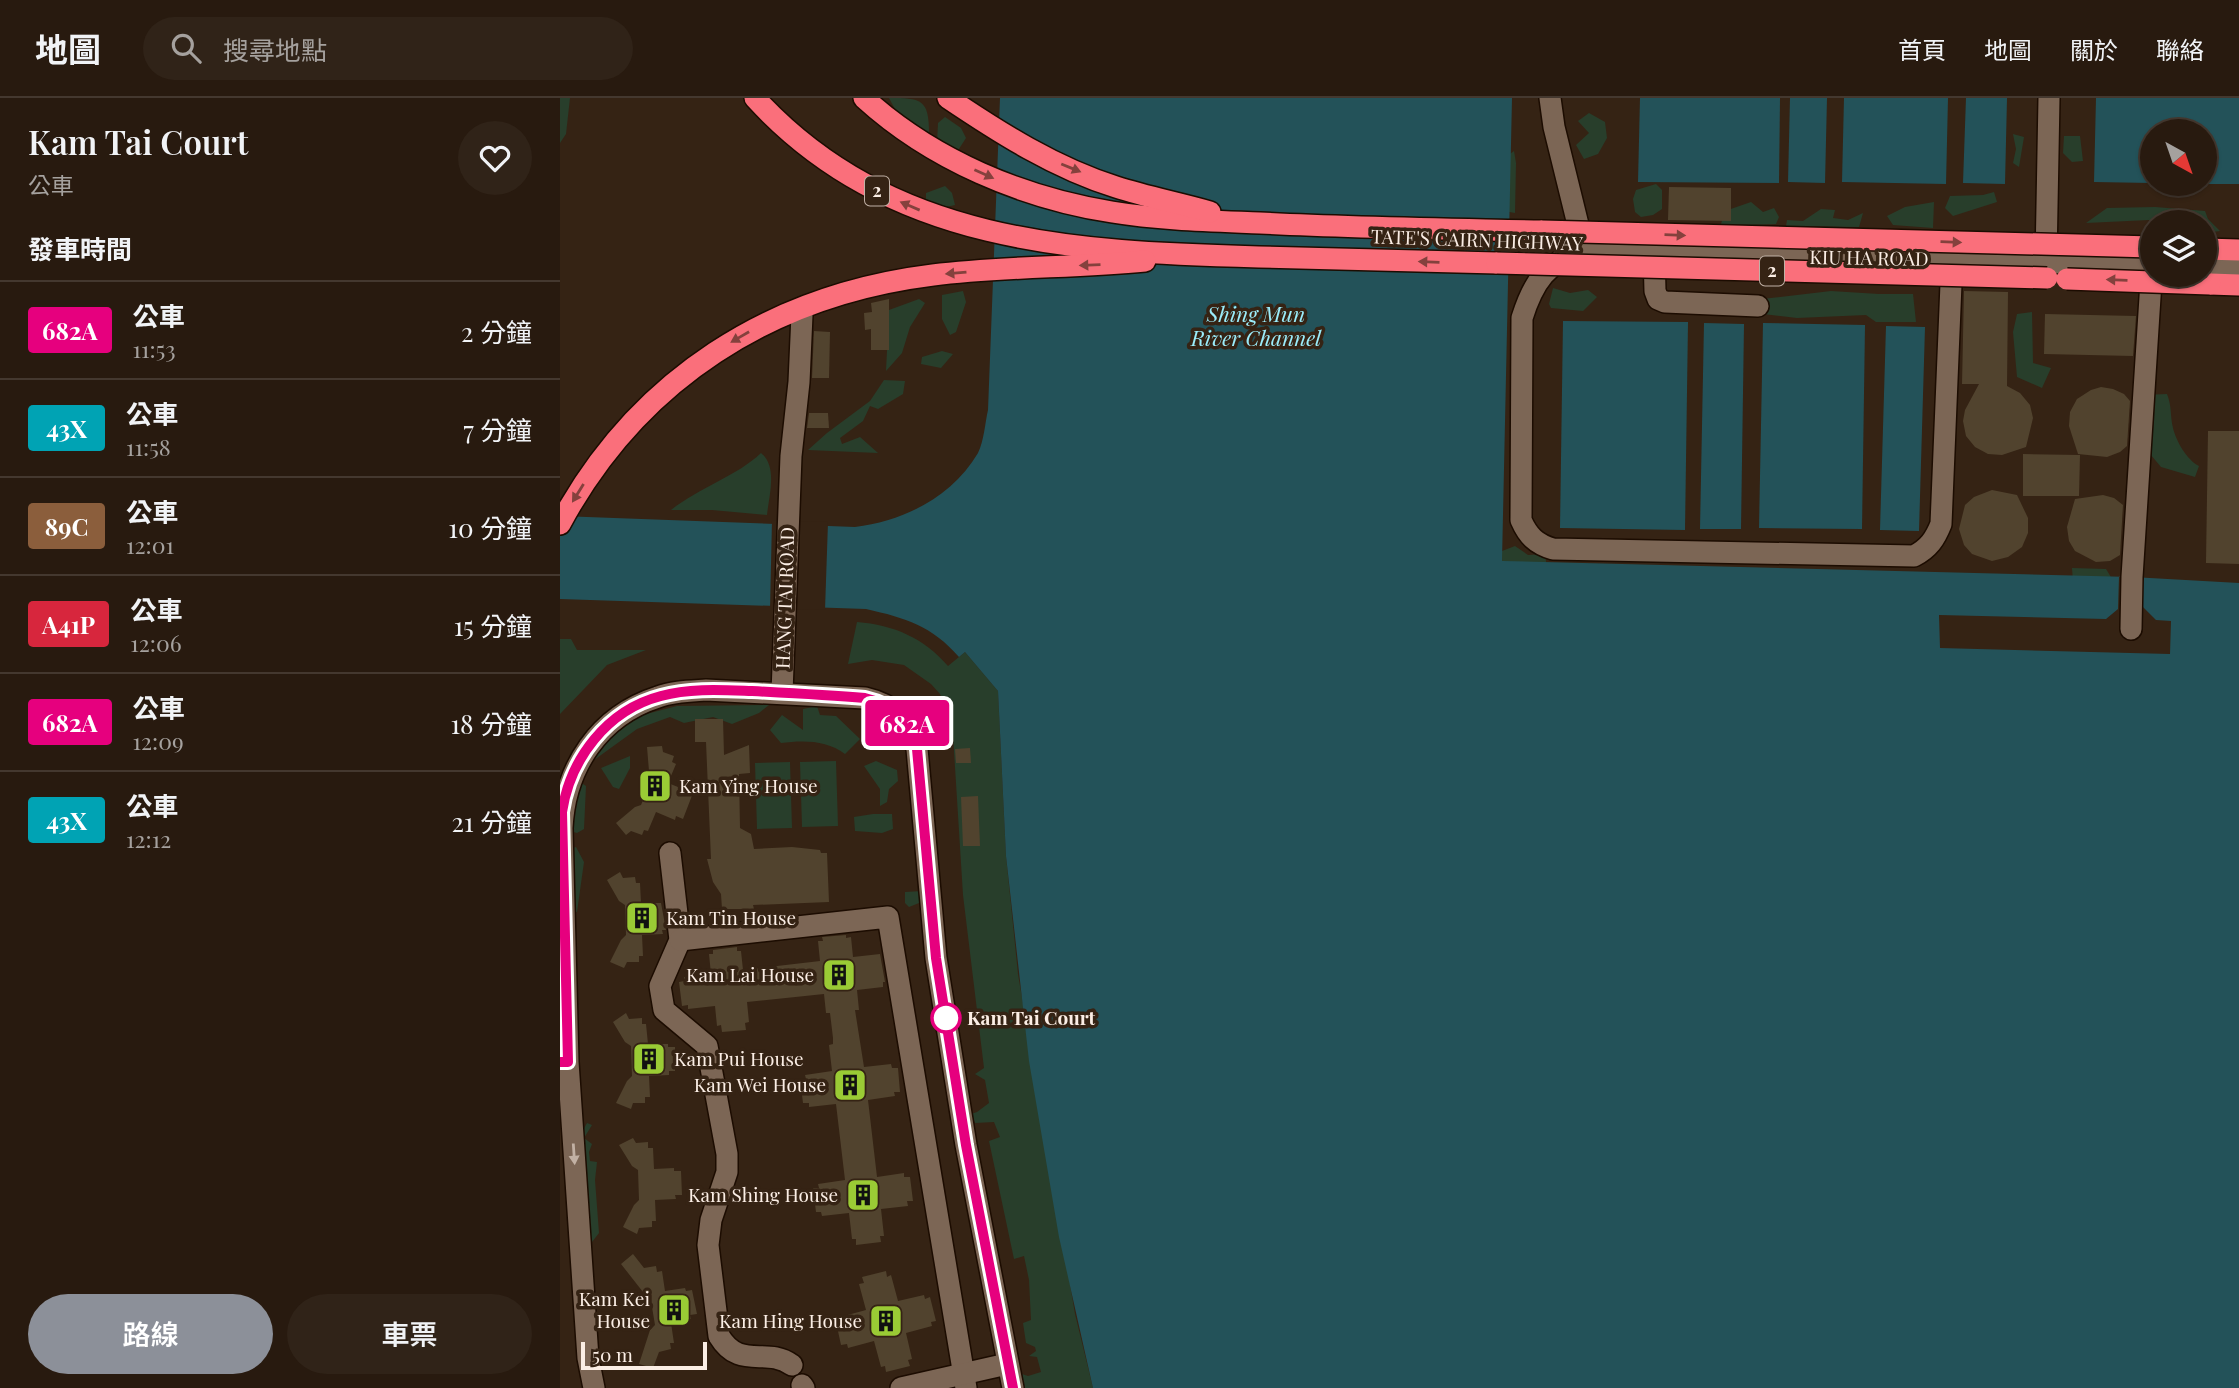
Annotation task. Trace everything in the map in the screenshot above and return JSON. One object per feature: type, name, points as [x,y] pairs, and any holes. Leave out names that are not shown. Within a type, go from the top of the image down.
[{"type":"highway","name":"TATE'S CAIRN HIGHWAY","points":[[755,98],[796,137],[839,169],[888,197],[937,217],[977,229],[1035,241],[1206,256],[2239,285]]},
{"type":"highway","name":"TATE'S CAIRN HIGHWAY","points":[[864,98],[913,136],[938,151],[1023,190],[1113,212],[1200,222],[2140,247]]},
{"type":"highway","points":[[948,98],[1035,152],[1101,181],[1244,222]]},
{"type":"highway","points":[[2217,249],[2239,250]]},
{"type":"highway","points":[[560,524],[605,453],[654,399],[718,350],[751,330],[801,306],[865,287],[932,275],[1206,256]]},
{"type":"street","points":[[1550,98],[1554,127],[1585,251],[1570,255],[1542,274],[1529,294],[1522,318],[1521,520],[1527,533],[1538,545],[1553,549],[1914,556],[1926,550],[1936,538],[1941,524],[1952,260]]},
{"type":"street","points":[[2046,262],[2049,98]]},
{"type":"street","name":"KIU HA ROAD","points":[[1585,251],[2140,266]]},
{"type":"street","points":[[1654,253],[1655,290],[1658,299],[1665,302],[1758,306]]},
{"type":"street","points":[[2217,267],[2239,268]]},
{"type":"street","points":[[2131,629],[2151,287]]},
{"type":"street","name":"HANG TAI ROAD","points":[[594,1388],[588,1359],[564,1062],[562,828],[565,797],[576,764],[591,743],[625,712],[659,696],[681,692],[706,690],[782,693],[789,508],[802,315]]},
{"type":"street","points":[[782,693],[865,698],[881,702],[900,714],[912,733],[917,749],[936,958],[966,1145],[1013,1388]]},
{"type":"street","points":[[670,853],[680,940],[660,986],[664,1010],[707,1046],[727,1154],[727,1172],[710,1220],[708,1245],[719,1336],[726,1348],[738,1355],[784,1359],[792,1365]]},
{"type":"street","points":[[680,940],[888,917],[965,1381]]},
{"type":"street","points":[[584,1388],[588,1359]]},
{"type":"street","points":[[901,1388],[965,1381],[1007,1364]]},
{"type":"green space","points":[[560,98],[570,98],[566,134],[560,143]]},
{"type":"green space","points":[[889,98],[916,100],[921,103],[927,113],[929,133],[896,111]]},
{"type":"green space","points":[[1589,113],[1605,122],[1607,138],[1598,154],[1584,159],[1576,145],[1589,133],[1578,121]]},
{"type":"green space","points":[[945,117],[961,128],[966,138],[957,152],[937,143],[938,123]]},
{"type":"green space","points":[[2013,134],[2024,137],[2019,167],[2013,163],[2016,149]]},
{"type":"green space","points":[[2064,136],[2080,136],[2083,161],[2072,162],[2063,153]]},
{"type":"green space","points":[[1514,151],[1515,213],[1498,210],[1510,154]]},
{"type":"green space","points":[[1656,184],[1662,190],[1662,209],[1653,215],[1641,217],[1635,212],[1633,199],[1636,190]]},
{"type":"green space","points":[[945,186],[952,193],[955,205],[941,208],[926,203],[926,193]]},
{"type":"green space","points":[[1994,192],[1997,202],[1953,216],[1945,208],[1950,196]]},
{"type":"green space","points":[[1751,202],[1763,212],[1774,208],[1779,217],[1776,224],[1721,224],[1725,211]]},
{"type":"green space","points":[[1934,202],[1933,228],[1893,225],[1887,216],[1905,207]]},
{"type":"green space","points":[[2155,207],[2192,210],[2140,210],[2140,220],[2086,223],[2107,208]]},
{"type":"green space","points":[[1821,209],[1835,210],[1833,218],[1848,220],[1863,213],[1859,227],[1786,226],[1787,220],[1803,221]]},
{"type":"green space","points":[[1553,288],[1570,293],[1588,290],[1597,297],[1583,311],[1551,308],[1549,304]]},
{"type":"green space","points":[[963,291],[966,302],[956,332],[950,335],[942,319],[942,295]]},
{"type":"green space","points":[[1831,291],[1913,294],[1916,322],[1876,322],[1866,315],[1797,318],[1754,313],[1762,299]]},
{"type":"green space","points":[[919,299],[925,303],[910,327],[902,353],[886,371],[889,310]]},
{"type":"green space","points":[[2032,312],[2033,363],[2051,368],[2042,388],[2017,377],[2013,332],[2017,314]]},
{"type":"green space","points":[[942,351],[953,354],[941,368],[921,364],[922,357]]},
{"type":"green space","points":[[884,380],[905,381],[903,394],[878,409],[870,406],[863,421],[840,438],[842,444],[860,437],[878,453],[808,450],[870,401]]},
{"type":"green space","points":[[2167,394],[2177,439],[2186,455],[2199,466],[2195,477],[2161,467],[2140,442],[2143,395]]},
{"type":"green space","points":[[761,453],[771,473],[767,515],[712,510],[671,510],[741,468]]},
{"type":"green space","points":[[1515,546],[1528,555],[1545,554],[1547,568],[1490,567],[1502,551]]},
{"type":"green space","points":[[2072,568],[2106,569],[2117,587],[2073,582]]},
{"type":"green space","points":[[857,622],[883,626],[907,635],[929,648],[948,666],[965,652],[998,691],[1006,856],[1018,974],[1075,1314],[1093,1388],[1024,1388],[1022,1374],[1028,1376],[1041,1372],[1037,1357],[1029,1356],[1036,1351],[1035,1347],[1026,1343],[1023,1323],[1031,1320],[1029,1280],[1024,1256],[1014,1259],[989,1141],[1000,1137],[994,1122],[975,1123],[971,1114],[989,1103],[985,1080],[975,1074],[984,1068],[963,895],[953,735],[949,714],[940,694],[931,684],[904,665],[872,660],[848,664]]},
{"type":"green space","points":[[560,639],[571,639],[577,650],[646,650],[607,665],[560,714]]},
{"type":"green space","points":[[769,705],[759,713],[732,724],[713,717],[684,723],[670,717],[637,729],[590,763],[595,747],[631,718],[677,706]]},
{"type":"green space","points":[[817,706],[820,715],[836,716],[860,739],[845,754],[815,742],[781,743],[770,730],[782,715],[803,730],[803,709]]},
{"type":"green space","points":[[630,756],[630,768],[619,789],[613,787],[601,768]]},
{"type":"green space","points":[[836,761],[838,826],[802,827],[800,762]]},
{"type":"green space","points":[[876,761],[897,770],[898,781],[889,789],[887,802],[880,806],[880,789],[864,766]]},
{"type":"green space","points":[[790,762],[792,828],[757,829],[755,763]]},
{"type":"green space","points":[[580,782],[586,786],[584,829],[577,833],[570,831]]},
{"type":"green space","points":[[892,814],[893,829],[882,833],[855,831],[854,817]]},
{"type":"green space","points":[[576,847],[584,862],[577,912],[572,911],[572,848]]},
{"type":"green space","points":[[922,891],[924,901],[909,907],[905,903],[905,892]]},
{"type":"green space","points":[[587,1123],[592,1125],[584,1138],[592,1144],[590,1161],[597,1162],[595,1180],[599,1233],[592,1242],[587,1242],[574,1147]]},
{"type":"water","name":"Shing Mun River Channel","points":[[1000,98],[1512,98],[1502,561],[2132,577],[2239,583],[2239,1388],[1093,1388],[1059,1237],[1029,1061],[1006,856],[998,691],[965,652],[959,657],[939,638],[917,625],[866,609],[560,599],[560,516],[855,527],[909,513],[941,494],[967,469],[980,448],[988,410]]},
{"type":"water","points":[[1640,98],[1780,98],[1779,183],[1638,182]]},
{"type":"water","points":[[1790,98],[1827,98],[1825,183],[1788,182]]},
{"type":"water","points":[[1844,98],[1948,98],[1946,184],[1842,182]]},
{"type":"water","points":[[1966,98],[2007,98],[2005,184],[1963,183]]},
{"type":"water","points":[[2096,98],[2239,98],[2239,184],[2217,184],[2217,119],[2140,119],[2140,183],[2094,182]]},
{"type":"water","points":[[1563,321],[1688,322],[1685,530],[1560,528]]},
{"type":"water","points":[[1704,323],[1744,324],[1741,529],[1700,529]]},
{"type":"water","points":[[1763,323],[1865,325],[1862,529],[1759,528]]},
{"type":"water","points":[[1886,326],[1925,327],[1919,531],[1880,530]]},
{"type":"pier","points":[[772,520],[828,522],[825,610],[770,609]]},
{"type":"pier","points":[[2119,577],[2141,577],[2141,605],[2156,620],[2171,621],[2170,654],[1940,648],[1939,615],[2106,619],[2118,609]]},
{"type":"building","points":[[1669,187],[1731,188],[1731,221],[1668,220]]},
{"type":"building","points":[[1964,291],[2008,292],[2007,386],[2020,393],[2030,405],[2033,418],[2026,447],[2002,455],[1988,454],[1975,447],[1966,436],[1963,421],[1965,410],[1979,384],[1962,384]]},
{"type":"building","points":[[889,299],[889,350],[871,350],[871,329],[865,330],[864,313],[872,312],[871,303]]},
{"type":"building","points":[[2045,314],[2136,316],[2133,356],[2044,354]]},
{"type":"building","points":[[814,331],[830,332],[829,378],[812,378]]},
{"type":"building","points":[[2101,387],[2124,394],[2130,401],[2127,446],[2107,457],[2078,454],[2069,426],[2070,412],[2077,399]]},
{"type":"building","points":[[809,413],[828,413],[829,428],[807,428]]},
{"type":"building","points":[[2208,431],[2239,431],[2239,564],[2206,563]]},
{"type":"building","points":[[2023,454],[2080,455],[2079,496],[2023,496]]},
{"type":"building","points":[[1992,490],[2017,495],[2028,518],[2028,533],[2022,547],[2008,557],[1992,561],[1972,554],[1964,545],[1959,529],[1965,505],[1974,497]]},
{"type":"building","points":[[2103,495],[2114,498],[2123,505],[2120,555],[2110,561],[2096,562],[2075,551],[2069,541],[2067,527],[2075,499]]},
{"type":"building","points":[[695,719],[723,719],[724,755],[749,745],[750,773],[739,774],[740,828],[751,834],[754,849],[792,847],[827,853],[829,902],[722,909],[721,894],[713,882],[707,859],[711,859],[706,742],[695,742]]},
{"type":"building","name":"Kam Ying House","points":[[662,746],[663,752],[674,756],[672,762],[676,764],[668,783],[693,793],[683,819],[676,816],[675,820],[656,812],[648,831],[644,830],[642,835],[631,831],[626,835],[616,823],[641,805],[653,777],[649,771],[647,747]]},
{"type":"building","points":[[970,748],[971,763],[956,763],[955,749]]},
{"type":"building","points":[[978,796],[980,846],[963,846],[961,797]]},
{"type":"building","name":"Kam Tin House","points":[[620,872],[623,878],[635,877],[636,883],[640,883],[641,903],[661,903],[666,930],[662,930],[663,934],[642,935],[643,956],[639,956],[639,962],[627,962],[624,968],[610,962],[626,935],[625,905],[619,901],[607,880]]},
{"type":"building","points":[[846,935],[846,938],[851,937],[853,957],[880,954],[885,982],[883,987],[857,990],[859,1010],[855,1010],[864,1067],[891,1064],[892,1068],[898,1068],[900,1092],[894,1092],[895,1096],[868,1100],[877,1177],[904,1173],[904,1177],[910,1177],[913,1201],[907,1201],[908,1206],[881,1209],[884,1236],[880,1236],[881,1242],[856,1245],[856,1239],[852,1239],[849,1213],[822,1216],[821,1212],[816,1212],[813,1188],[819,1188],[818,1184],[845,1180],[836,1104],[809,1107],[809,1103],[803,1103],[800,1079],[806,1079],[805,1075],[832,1071],[829,1045],[833,1044],[833,1038],[824,994],[747,1002],[749,1022],[745,1023],[746,1030],[722,1032],[721,1025],[717,1026],[715,1006],[688,1009],[688,1005],[682,1006],[679,982],[685,981],[684,977],[711,974],[709,954],[713,954],[713,950],[737,947],[737,951],[741,951],[743,970],[820,961],[818,941],[823,941],[822,937]]},
{"type":"building","name":"Kam Pui House","points":[[626,1013],[629,1019],[642,1018],[642,1024],[646,1024],[648,1044],[668,1044],[668,1047],[675,1047],[675,1071],[669,1071],[669,1075],[649,1076],[650,1097],[645,1097],[645,1103],[633,1103],[631,1109],[616,1103],[632,1076],[631,1046],[625,1042],[613,1022]]},
{"type":"building","points":[[633,1138],[636,1143],[648,1142],[648,1148],[653,1148],[654,1169],[674,1168],[674,1171],[681,1171],[682,1195],[675,1195],[676,1199],[655,1200],[656,1221],[652,1221],[652,1227],[639,1228],[637,1234],[623,1227],[639,1200],[638,1170],[632,1166],[619,1145]]},
{"type":"building","name":"Kam Kei House","points":[[633,1254],[644,1268],[656,1266],[657,1272],[662,1271],[665,1291],[685,1288],[686,1291],[692,1290],[697,1314],[690,1315],[691,1319],[671,1323],[674,1343],[670,1343],[671,1349],[659,1352],[653,1368],[639,1364],[650,1330],[655,1325],[650,1295],[643,1292],[621,1264]]},
{"type":"building","name":"Kam Hing House","points":[[886,1271],[887,1277],[891,1275],[898,1301],[924,1295],[925,1299],[930,1297],[936,1321],[931,1322],[932,1326],[906,1333],[912,1359],[908,1360],[910,1366],[886,1372],[885,1366],[881,1367],[874,1341],[848,1348],[847,1344],[841,1345],[836,1322],[841,1321],[840,1317],[866,1310],[859,1284],[864,1283],[862,1277]]},
{"type":"bus line","name":"682A","points":[[560,1062],[568,1062],[562,812],[576,764],[608,725],[639,704],[659,696],[706,690],[865,698],[894,709],[905,719],[917,749],[936,958],[966,1145],[1013,1388]]},
{"type":"place","name":"Kam Ying House","points":[[655,786]]},
{"type":"place","name":"Kam Tin House","points":[[642,918]]},
{"type":"place","name":"Kam Lai House","points":[[839,975]]},
{"type":"place","name":"Kam Tai Court","points":[[946,1018]]},
{"type":"place","name":"Kam Pui House","points":[[649,1059]]},
{"type":"place","name":"Kam Wei House","points":[[850,1085]]},
{"type":"place","name":"Kam Shing House","points":[[863,1195]]},
{"type":"place","name":"Kam Kei House","points":[[674,1310]]},
{"type":"place","name":"Kam Hing House","points":[[886,1321]]}]
